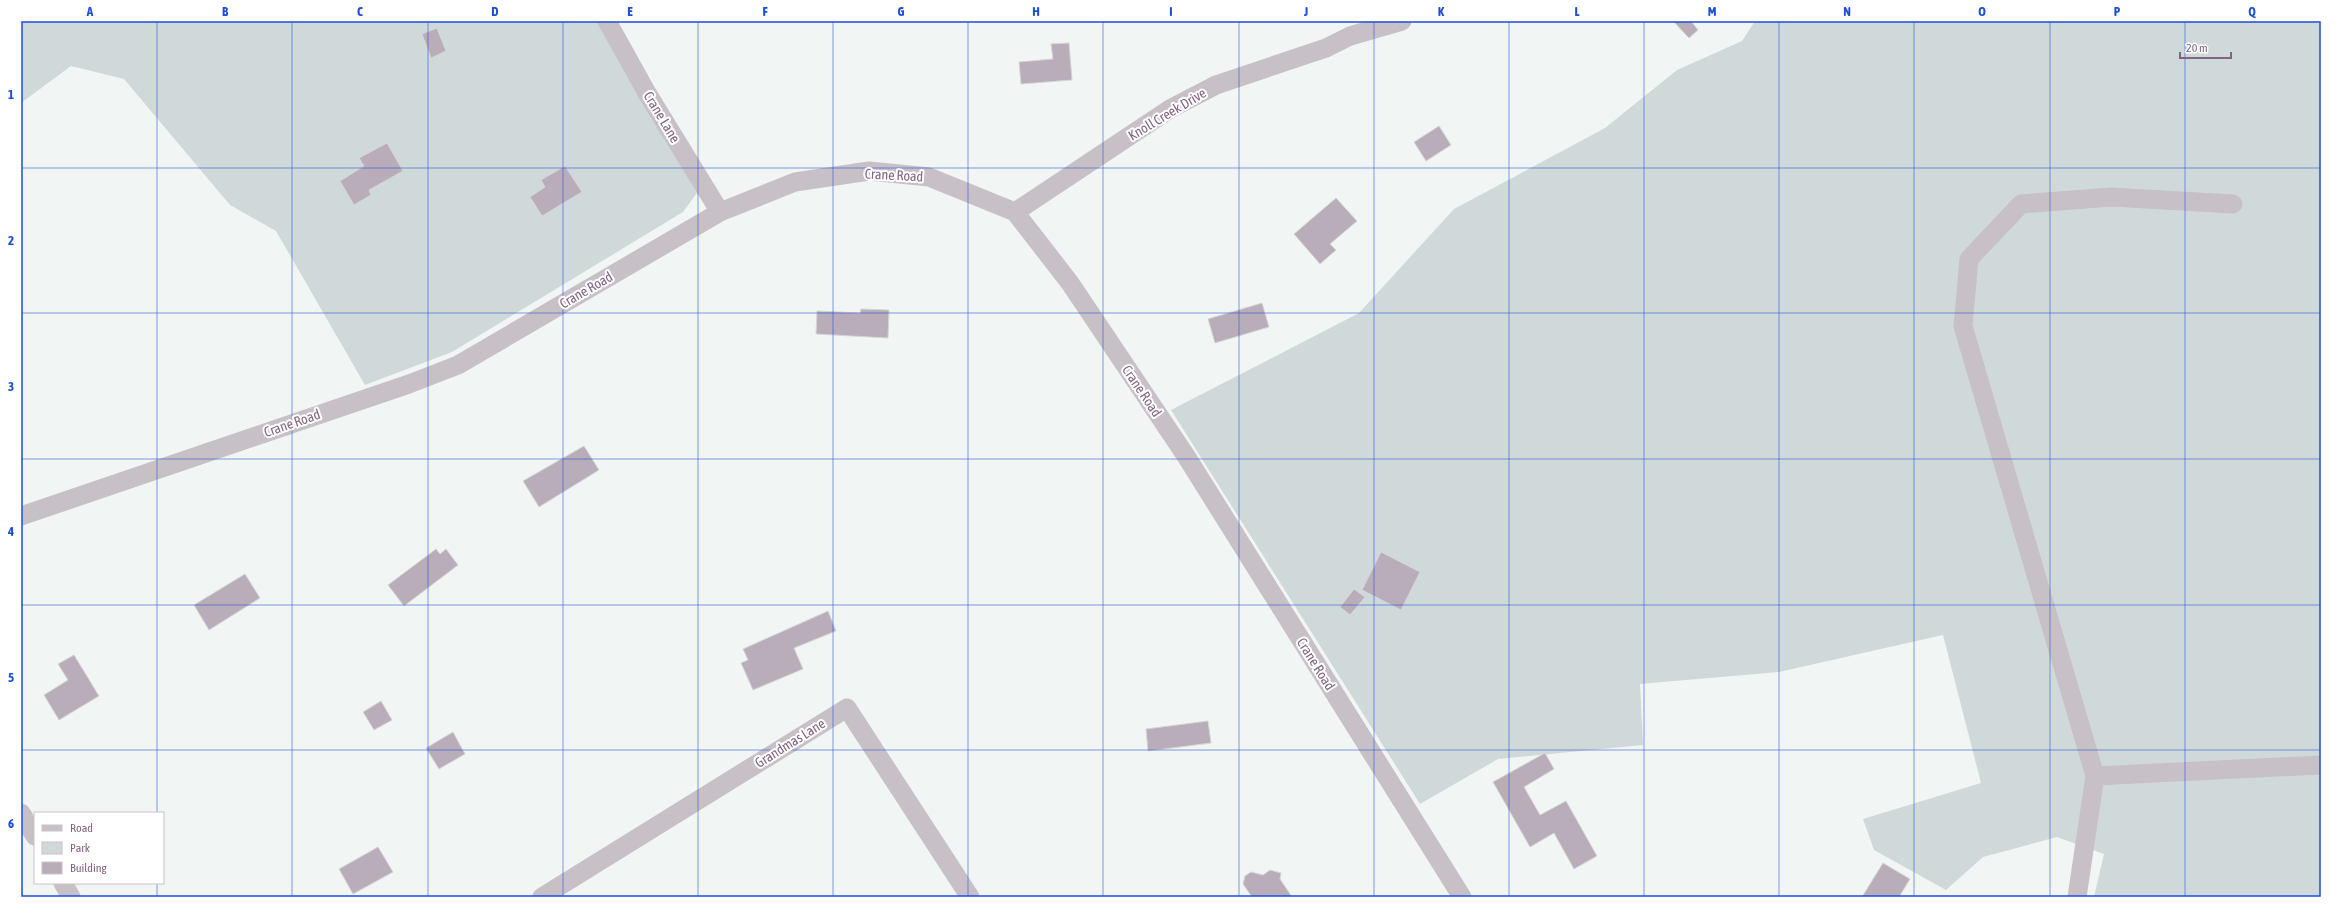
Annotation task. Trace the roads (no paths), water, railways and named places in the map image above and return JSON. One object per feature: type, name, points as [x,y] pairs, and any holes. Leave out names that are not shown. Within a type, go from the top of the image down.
[{"type":"street","name":"Crane Lane","points":[[607,21],[647,93],[720,212]]},
{"type":"street","name":"Knoll Creek Drive","points":[[1015,212],[1170,109],[1216,85],[1326,48],[1350,36],[1402,21]]},
{"type":"street","name":"Crane Road","points":[[21,516],[408,384],[458,365],[720,212],[794,182],[869,171],[929,177],[1015,212],[1070,283],[1186,456],[1462,897]]},
{"type":"street","points":[[2077,897],[2095,776],[1963,326],[1969,259],[2021,204],[2111,197],[2233,204]]},
{"type":"street","name":"Grandmas Lane","points":[[542,897],[847,708],[970,897]]},
{"type":"street","points":[[2095,776],[2321,765]]},
{"type":"street","points":[[21,813],[34,834]]},
{"type":"street","points":[[64,884],[71,897]]}]
